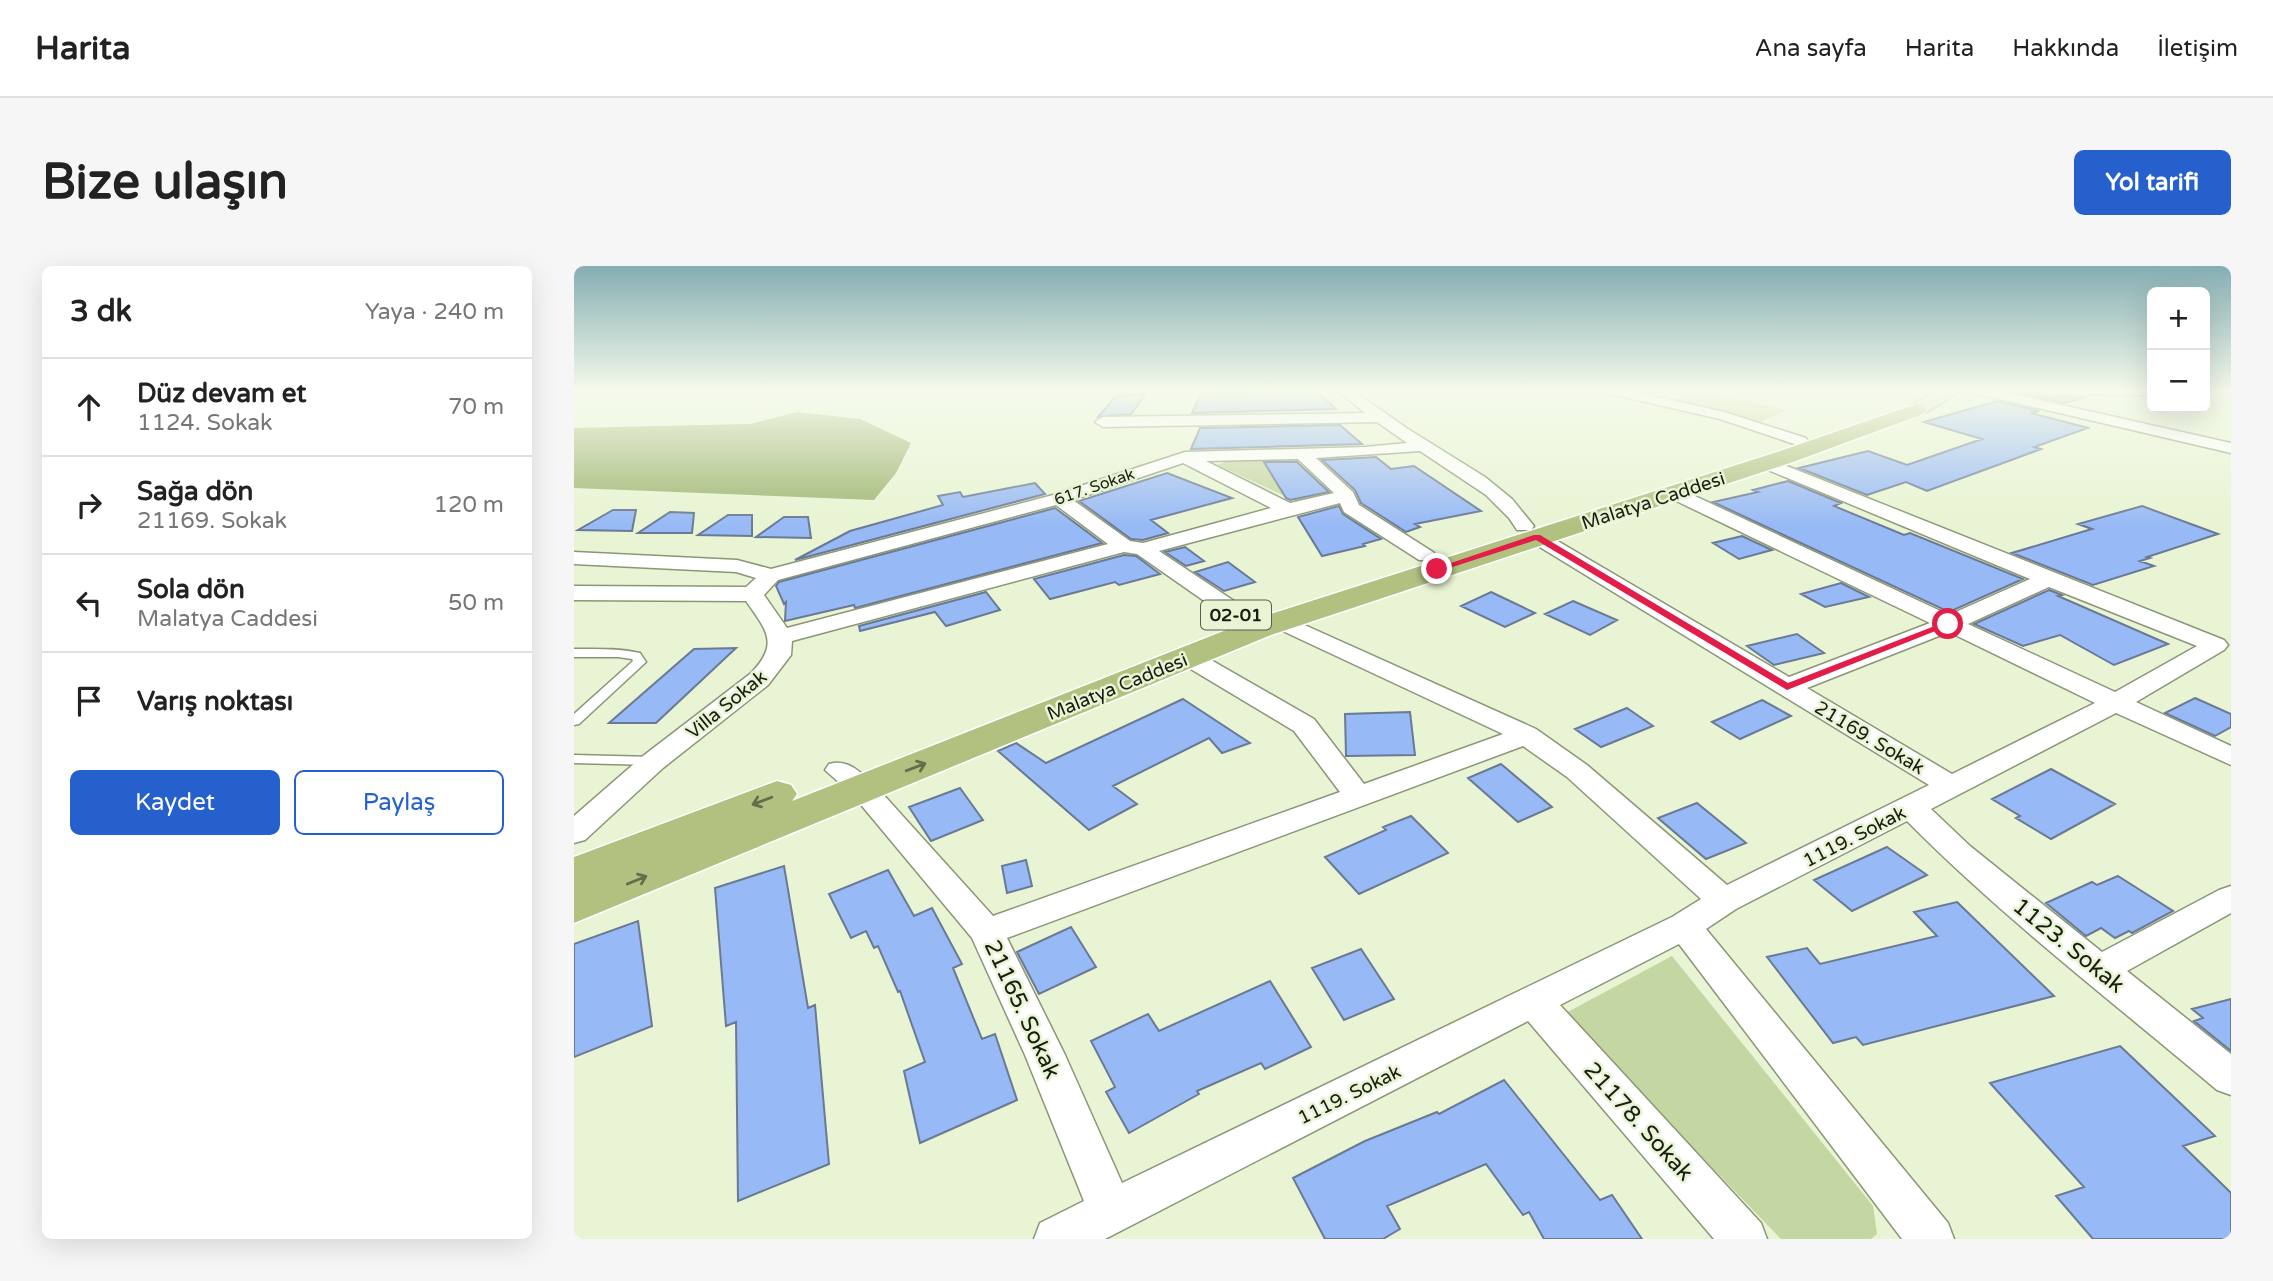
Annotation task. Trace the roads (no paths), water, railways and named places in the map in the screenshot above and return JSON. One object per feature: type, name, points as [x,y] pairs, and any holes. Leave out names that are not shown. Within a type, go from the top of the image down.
[{"type":"main road","name":"Malatya Caddesi","points":[[574,874],[850,779],[1530,531],[1821,435]]},
{"type":"main road","name":"Malatya Caddesi","points":[[574,906],[850,779],[1238,614],[1426,556],[1674,493],[1845,435]]},
{"type":"street","points":[[1185,435],[1178,452],[1287,509]]},
{"type":"street","name":"21169. Sokak","points":[[1407,435],[1482,485],[1518,514],[1530,531],[1951,786]]},
{"type":"street","points":[[1783,435],[1800,441]]},
{"type":"street","points":[[2176,435],[2231,448]]},
{"type":"street","name":"617. Sokak","points":[[771,576],[1059,499],[1185,457],[1303,455],[1423,446]]},
{"type":"street","points":[[1303,455],[1346,496],[1351,508],[1426,556]]},
{"type":"street","name":"1119. Sokak","points":[[1768,463],[2048,579],[2224,648]]},
{"type":"street","points":[[1674,493],[2231,757]]},
{"type":"street","points":[[752,594],[781,637],[1346,496]]},
{"type":"street","points":[[1059,499],[1238,614]]},
{"type":"street","points":[[574,558],[737,566],[771,576]]},
{"type":"street","points":[[574,593],[752,594],[771,576]]},
{"type":"street","points":[[1787,687],[1948,624],[2048,579]]},
{"type":"street","points":[[1280,621],[1526,735],[1577,771],[1724,901]]},
{"type":"street","name":"Villa Sokak","points":[[574,834],[654,761],[772,666],[780,654],[781,637]]},
{"type":"street","name":"1119. Sokak","points":[[1057,1239],[1534,1002],[1684,926],[1724,901],[2224,648]]},
{"type":"street","points":[[1188,657],[1304,725],[1358,796]]},
{"type":"street","points":[[987,932],[1526,735]]},
{"type":"street","name":"21165. Sokak","points":[[850,779],[987,932],[1045,1055],[1111,1211]]},
{"type":"street","name":"1123. Sokak","points":[[1911,807],[1959,854],[2231,1078]]},
{"type":"street","points":[[2099,970],[2231,898]]},
{"type":"street","points":[[1684,926],[1931,1239]]},
{"type":"street","name":"21178. Sokak","points":[[1534,1002],[1744,1239]]},
{"type":"lane","points":[[574,653],[632,654],[640,662],[574,721]]},
{"type":"lane","points":[[574,759],[654,761]]}]
